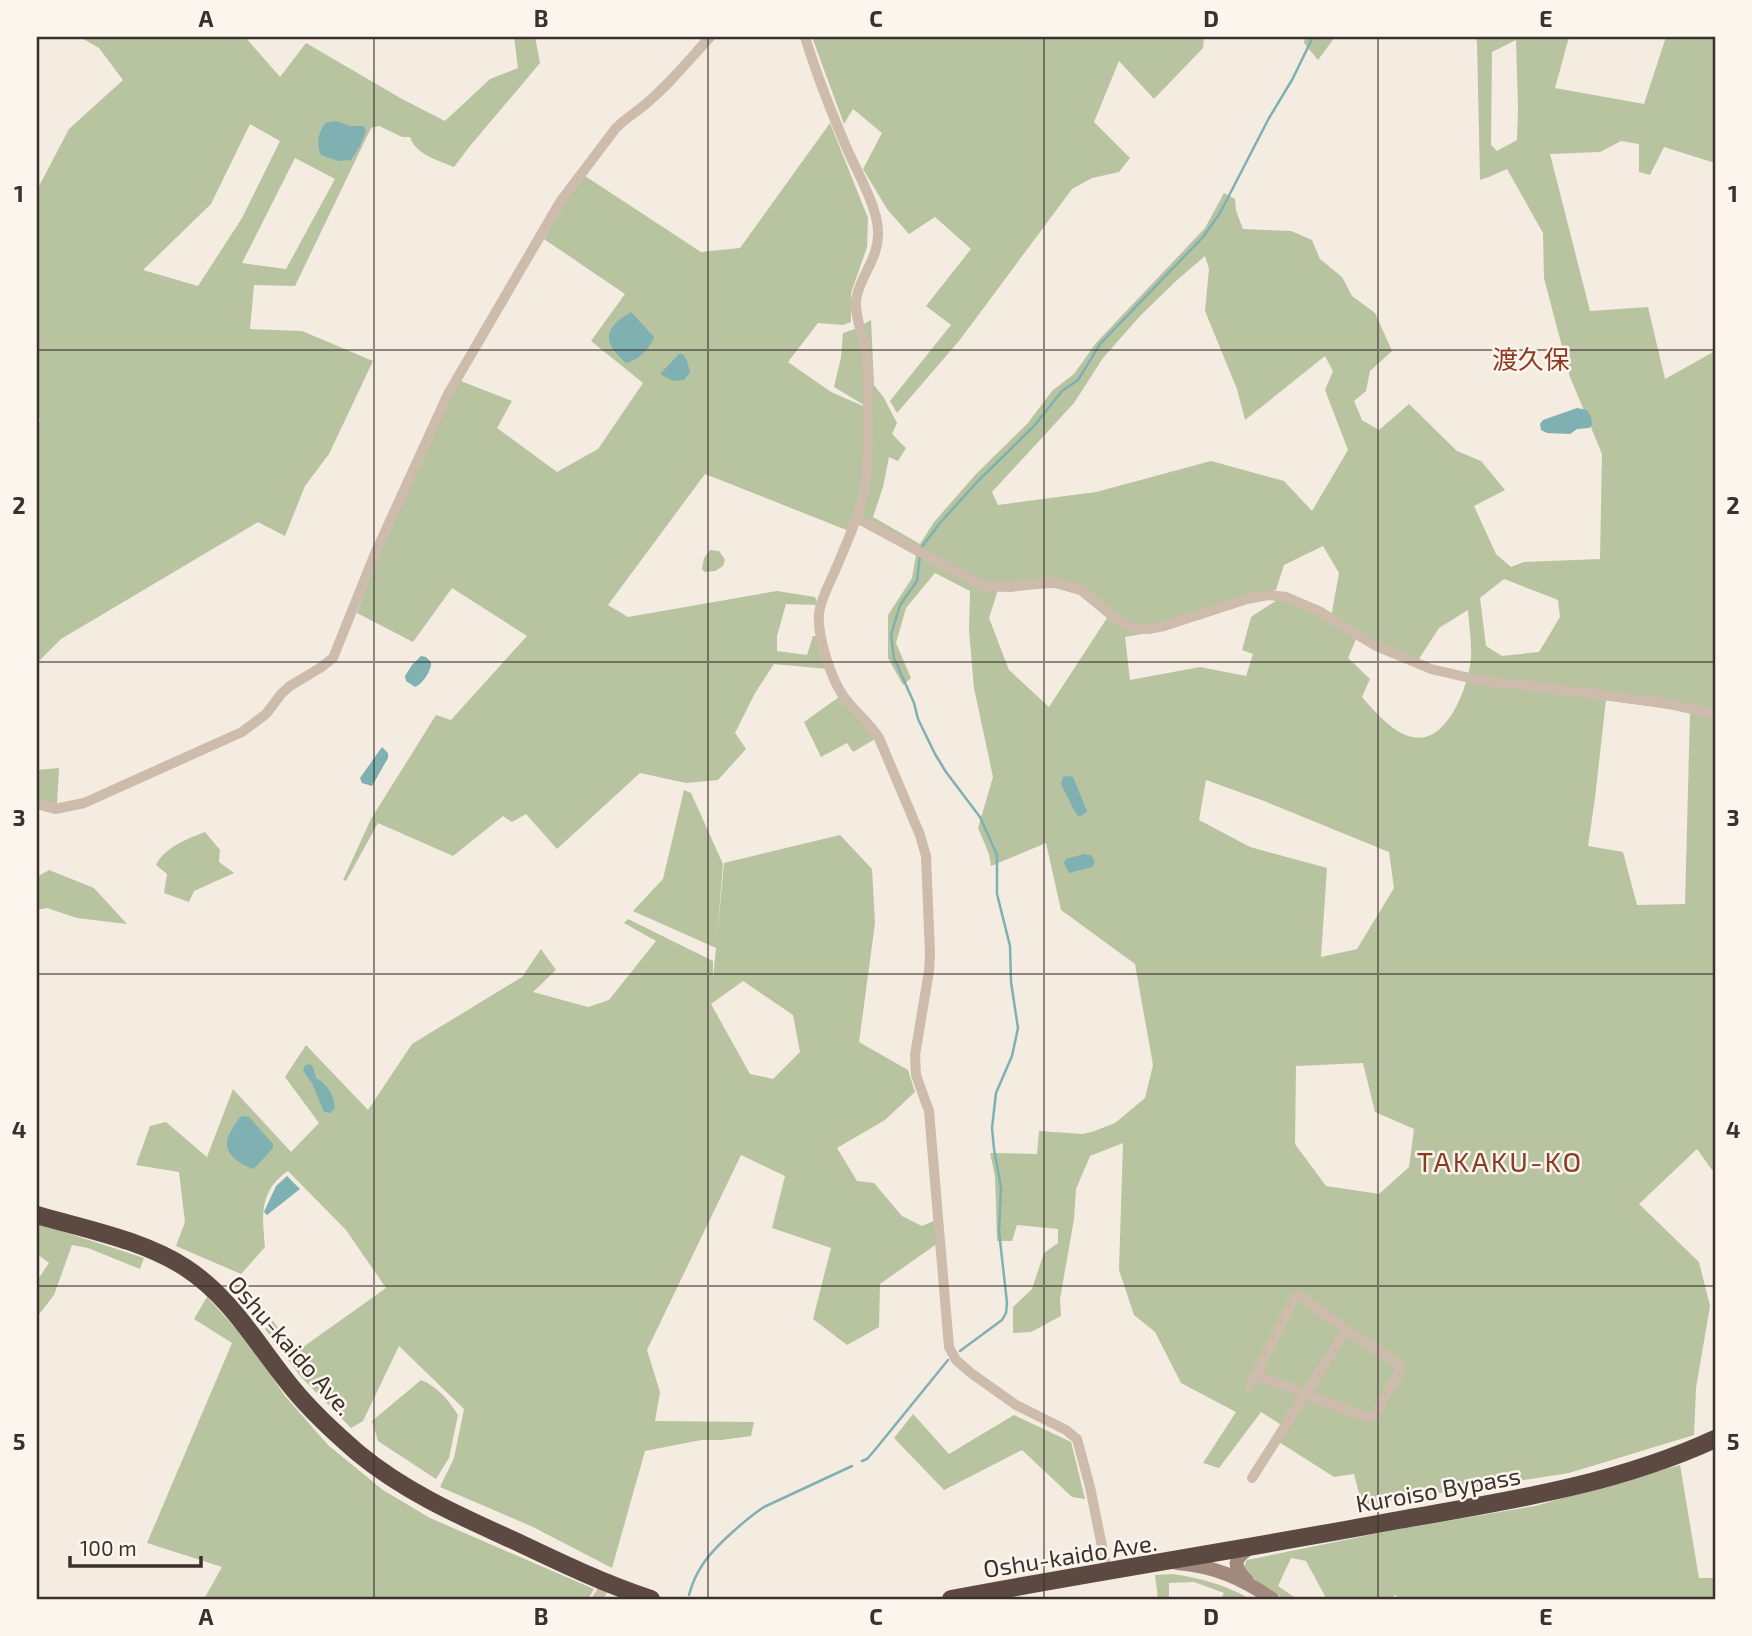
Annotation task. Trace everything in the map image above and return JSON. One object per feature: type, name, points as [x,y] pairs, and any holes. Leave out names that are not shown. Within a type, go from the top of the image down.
[{"type":"highway","name":"Oshu-kaido Ave.","points":[[37,1215],[156,1252],[186,1269],[228,1305],[295,1391],[326,1424],[388,1476],[436,1504],[550,1557],[651,1599]]},
{"type":"highway","name":"Kuroiso Bypass","points":[[1163,1562],[1536,1496],[1632,1471],[1715,1438]]},
{"type":"highway","name":"Oshu-kaido Ave.","points":[[951,1599],[1163,1562]]},
{"type":"main road","points":[[1247,1582],[1236,1565],[1240,1556],[1251,1548]]},
{"type":"main road","name":"Oshu-kaido Ave.","points":[[1163,1562],[1206,1567],[1247,1582],[1272,1599]]},
{"type":"street","points":[[37,804],[55,808],[84,803],[242,732],[266,714],[290,686],[333,658],[390,519],[448,394],[560,202],[616,128],[642,107],[710,37]]},
{"type":"street","points":[[805,37],[833,116],[875,213],[878,230],[873,261],[856,298],[867,362],[866,481],[857,518],[825,592],[819,626],[838,687],[846,701],[871,725],[879,738],[920,835],[926,856],[930,954],[915,1055],[916,1075],[929,1111],[949,1347],[956,1360],[982,1381],[1016,1405],[1066,1430],[1077,1439],[1107,1571]]},
{"type":"street","points":[[857,518],[983,586],[1010,587],[1054,582],[1081,590],[1118,620],[1133,628],[1164,626],[1247,599],[1268,595],[1286,597],[1319,611],[1376,646],[1431,668],[1474,679],[1665,703],[1715,714]]},
{"type":"street","points":[[1249,1387],[1295,1297],[1301,1296],[1346,1330],[1400,1365],[1400,1370],[1374,1416],[1368,1418],[1256,1375]]},
{"type":"street","points":[[1252,1478],[1346,1330]]},
{"type":"street","points":[[597,1599],[608,1582]]},
{"type":"green space","points":[[80,37],[245,37],[280,77],[306,43],[445,121],[490,79],[518,68],[514,37],[535,37],[540,63],[454,167],[422,153],[410,137],[402,137],[379,126],[371,128],[295,286],[254,285],[250,329],[302,331],[373,361],[329,454],[305,486],[285,536],[258,522],[61,639],[37,663],[37,423],[40,421],[37,411],[37,190],[69,129],[123,80],[99,48]],"holes":[[[250,124],[280,141],[242,218],[198,286],[143,270],[211,204]],[[295,158],[335,179],[286,269],[242,263]]]},
{"type":"green space","points":[[812,37],[1204,37],[1203,48],[1154,99],[1119,61],[1094,122],[1130,158],[1119,172],[1092,178],[1072,189],[959,341],[897,413],[890,401],[951,325],[926,306],[971,249],[935,217],[909,234],[887,209],[863,169],[882,133],[853,109],[844,124]]},
{"type":"green space","points":[[1305,37],[1335,37],[1318,60],[1304,43]]},
{"type":"green space","points":[[1475,37],[1569,37],[1555,88],[1644,104],[1666,37],[1715,37],[1715,163],[1664,147],[1650,175],[1639,172],[1639,144],[1621,141],[1600,152],[1550,154],[1590,311],[1648,307],[1665,379],[1715,351],[1715,1168],[1712,1170],[1697,1149],[1639,1204],[1699,1262],[1710,1306],[1696,1388],[1694,1435],[1569,1473],[1362,1505],[1354,1474],[1334,1477],[1279,1442],[1288,1429],[1261,1412],[1219,1468],[1203,1463],[1236,1412],[1181,1383],[1155,1332],[1134,1315],[1119,1270],[1123,1143],[1090,1156],[1076,1189],[1074,1219],[1060,1299],[1061,1316],[1031,1332],[1013,1333],[1013,1307],[1032,1289],[1044,1253],[1058,1243],[1058,1229],[1017,1225],[1012,1241],[997,1241],[995,1176],[990,1153],[1037,1154],[1039,1131],[1082,1134],[1092,1132],[1115,1123],[1145,1098],[1153,1065],[1135,964],[1061,910],[1046,843],[991,866],[978,828],[993,777],[974,688],[969,630],[970,591],[935,573],[906,608],[896,643],[911,678],[903,685],[888,658],[888,615],[912,578],[916,555],[858,523],[864,479],[864,405],[834,387],[843,333],[871,320],[874,385],[897,423],[892,434],[906,448],[898,461],[889,457],[873,517],[920,544],[934,522],[976,474],[1027,424],[1053,390],[1074,374],[1096,343],[1205,228],[1224,193],[1235,199],[1236,211],[1243,229],[1291,231],[1312,240],[1320,259],[1342,277],[1352,296],[1375,313],[1392,351],[1370,371],[1366,391],[1354,401],[1362,420],[1379,430],[1409,404],[1457,451],[1481,461],[1505,490],[1474,506],[1496,554],[1511,567],[1524,562],[1600,559],[1602,454],[1570,377],[1544,278],[1543,233],[1507,169],[1480,180]],"holes":[[[1516,40],[1517,140],[1497,151],[1491,145],[1492,52]],[[1205,256],[1209,269],[1205,311],[1237,389],[1245,420],[1325,356],[1333,371],[1325,390],[1348,450],[1312,511],[1284,481],[1211,461],[1096,492],[998,505],[992,492],[1074,403],[1103,358],[1140,316]],[[1323,546],[1339,573],[1330,623],[1303,606],[1277,600],[1251,617],[1242,650],[1253,654],[1246,676],[1200,667],[1130,680],[1125,637],[1147,633],[1276,590],[1284,565]],[[1504,579],[1558,600],[1560,617],[1539,652],[1502,656],[1486,646],[1480,598]],[[1055,588],[1080,595],[1107,618],[1049,707],[1009,670],[989,618],[998,590]],[[1468,610],[1471,659],[1466,684],[1446,723],[1425,737],[1405,735],[1378,715],[1362,697],[1370,679],[1348,658],[1357,637],[1415,665],[1439,628]],[[1606,700],[1690,712],[1685,904],[1637,905],[1623,852],[1588,846]],[[1206,780],[1389,852],[1394,888],[1357,949],[1321,957],[1327,868],[1250,847],[1199,820]],[[1363,1063],[1375,1112],[1414,1129],[1409,1167],[1379,1194],[1326,1186],[1295,1144],[1296,1066]]]},
{"type":"green space","points":[[830,123],[868,218],[867,247],[851,293],[851,322],[843,325],[818,323],[788,362],[831,392],[863,406],[863,479],[849,531],[705,474],[608,605],[628,617],[777,591],[815,597],[818,605],[786,604],[777,636],[777,651],[807,655],[813,636],[817,636],[828,669],[774,664],[755,693],[735,733],[746,749],[718,780],[686,783],[640,773],[557,849],[526,814],[512,822],[503,816],[453,856],[378,823],[346,881],[343,880],[371,819],[436,715],[451,720],[527,636],[452,588],[413,642],[357,613],[379,552],[448,400],[461,381],[512,401],[497,428],[557,472],[598,449],[643,383],[591,341],[625,294],[544,239],[562,205],[585,176],[701,252],[740,248]]},
{"type":"green space","points":[[710,550],[719,551],[725,560],[723,566],[715,571],[705,572],[702,569],[704,558]]},
{"type":"green space","points":[[839,697],[875,739],[853,752],[847,743],[821,757],[804,722]]},
{"type":"green space","points":[[59,768],[57,804],[37,801],[37,770]]},
{"type":"green space","points":[[684,790],[691,793],[723,864],[717,938],[724,863],[840,835],[872,869],[875,923],[859,1042],[908,1070],[915,1092],[885,1120],[837,1148],[857,1181],[874,1183],[902,1216],[922,1226],[936,1220],[938,1243],[880,1284],[879,1327],[847,1345],[813,1319],[831,1248],[772,1228],[785,1176],[741,1155],[647,1350],[660,1392],[655,1421],[754,1422],[751,1436],[701,1440],[645,1451],[612,1568],[531,1526],[440,1487],[454,1458],[464,1409],[399,1346],[363,1421],[351,1428],[301,1377],[265,1329],[273,1321],[296,1352],[386,1288],[346,1230],[288,1171],[272,1187],[264,1204],[265,1247],[241,1274],[176,1246],[185,1222],[179,1172],[136,1165],[150,1126],[166,1122],[207,1157],[233,1089],[291,1152],[319,1123],[285,1077],[306,1045],[368,1110],[412,1044],[522,977],[541,949],[556,970],[533,992],[588,1007],[609,1000],[656,941],[624,923],[628,919],[713,961],[713,979],[716,948],[633,911],[663,879]],"holes":[[[743,981],[793,1015],[800,1052],[773,1079],[750,1074],[711,1004]]]},
{"type":"green space","points":[[205,832],[220,850],[219,862],[234,873],[194,891],[189,902],[164,893],[167,874],[156,865],[160,859],[177,844]]},
{"type":"green space","points":[[49,870],[94,888],[127,924],[77,918],[47,908],[37,910],[37,877]]},
{"type":"green space","points":[[37,1223],[144,1258],[140,1269],[88,1248],[72,1245],[54,1295],[37,1317],[37,1281],[49,1263],[37,1254]]},
{"type":"green space","points":[[207,1297],[249,1343],[285,1396],[328,1445],[383,1490],[430,1518],[594,1589],[588,1599],[204,1599],[222,1567],[147,1543],[232,1343],[194,1319]]},
{"type":"green space","points":[[421,1380],[442,1394],[458,1415],[449,1458],[436,1479],[378,1441],[372,1421]]},
{"type":"green space","points":[[913,1414],[949,1454],[1014,1415],[1071,1442],[1085,1499],[1072,1497],[1022,1450],[944,1490],[894,1438]]},
{"type":"green space","points":[[1680,1465],[1699,1578],[1715,1578],[1715,1599],[1401,1599],[1395,1595],[1392,1599],[1325,1599],[1306,1561],[1291,1558],[1278,1586],[1297,1599],[1283,1599],[1256,1581],[1243,1568],[1247,1560],[1394,1530],[1535,1506]]},
{"type":"green space","points":[[1173,1574],[1210,1582],[1245,1596],[1243,1599],[1221,1599],[1224,1593],[1194,1582],[1169,1583],[1169,1599],[1158,1599],[1155,1575]]},
{"type":"water","points":[[336,121],[350,126],[364,126],[366,131],[351,160],[338,161],[321,155],[318,139],[321,131],[325,123]]},
{"type":"water","points":[[631,312],[654,337],[643,353],[626,363],[613,348],[609,336],[615,324]]},
{"type":"water","points":[[679,354],[683,354],[690,372],[684,380],[673,381],[660,374]]},
{"type":"water","points":[[1577,408],[1587,410],[1592,425],[1589,428],[1577,429],[1570,434],[1547,433],[1541,430],[1540,424],[1543,420]]},
{"type":"water","points":[[421,656],[426,657],[431,665],[424,680],[415,687],[406,681],[405,676]]},
{"type":"water","points":[[382,747],[388,753],[388,758],[372,786],[362,783],[360,778]]},
{"type":"water","points":[[1063,777],[1073,777],[1087,811],[1079,817],[1061,784]]},
{"type":"water","points":[[1091,855],[1095,862],[1092,867],[1069,873],[1064,863],[1066,859]]},
{"type":"water","points":[[310,1064],[316,1078],[332,1095],[335,1108],[330,1113],[324,1112],[312,1083],[303,1070],[305,1065]]},
{"type":"water","points":[[240,1117],[249,1117],[273,1144],[273,1148],[254,1169],[232,1156],[227,1145],[232,1129]]},
{"type":"water","points":[[287,1176],[300,1189],[267,1215],[264,1212],[276,1186]]},
{"type":"waterway","points":[[921,548],[940,523],[1034,426],[1062,391],[1078,380],[1100,344],[1203,237],[1220,213],[1313,37]]},
{"type":"waterway","points":[[920,555],[917,581],[900,605],[891,635],[894,658],[935,754],[980,817],[997,855],[997,894],[1010,946],[1011,982],[1018,1028],[1012,1056],[996,1093],[992,1128],[1001,1188],[999,1231],[1006,1313],[1002,1320],[960,1351]]},
{"type":"waterway","points":[[862,1461],[874,1451],[948,1360]]},
{"type":"waterway","points":[[689,1595],[696,1575],[708,1557],[749,1518],[764,1507],[852,1466]]},
{"type":"district","name":"渡久保","points":[[1531,358]]},
{"type":"district","name":"TAKAKU-KO","points":[[1500,1161]]}]
